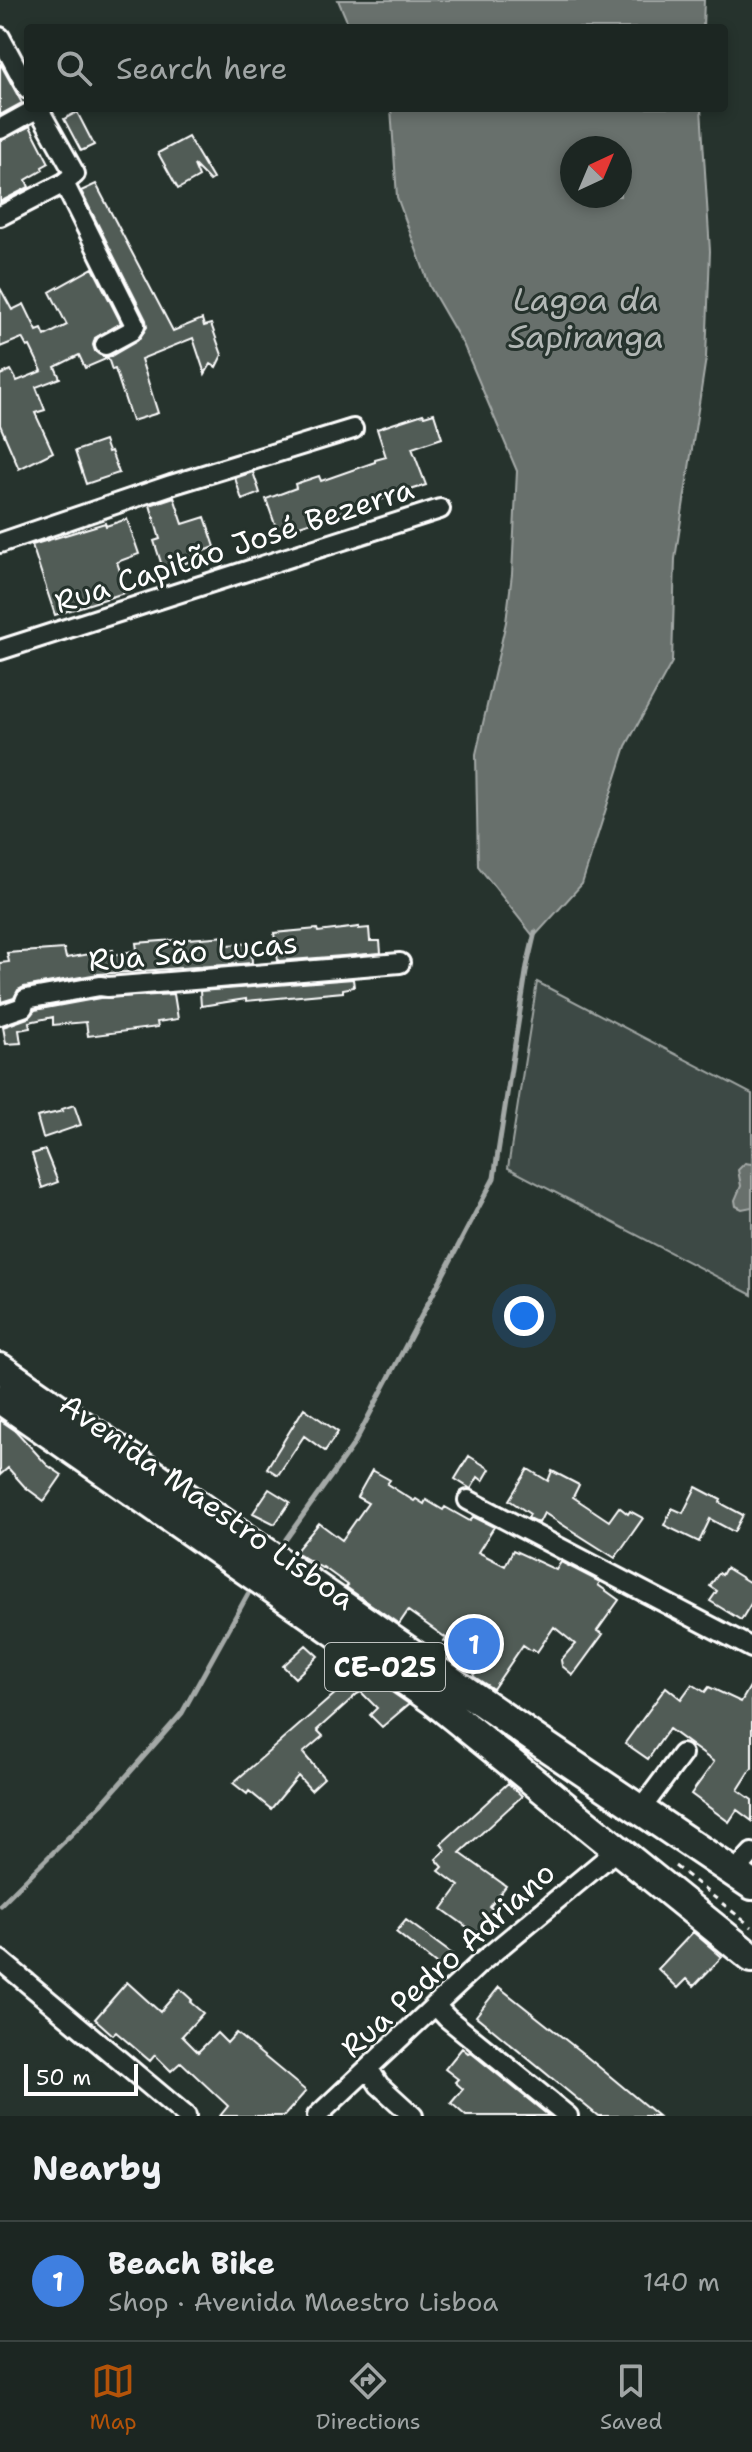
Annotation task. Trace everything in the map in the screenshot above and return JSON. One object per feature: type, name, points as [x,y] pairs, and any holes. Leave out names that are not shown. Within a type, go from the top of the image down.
[{"type":"highway","name":"Avenida Maestro Lisboa","points":[[0,1368],[535,1739],[641,1809],[746,1870]]},
{"type":"highway","name":"Avenida Maestro Lisboa","points":[[1,1400],[433,1700],[752,1958]]},
{"type":"street","points":[[2,47],[24,83]]},
{"type":"street","points":[[0,129],[31,112]]},
{"type":"street","points":[[40,112],[135,325],[131,331],[105,345]]},
{"type":"street","points":[[0,216],[69,179]]},
{"type":"street","points":[[0,543],[171,485],[353,429]]},
{"type":"street","name":"Rua Capitão José Bezerra","points":[[0,650],[440,509]]},
{"type":"street","name":"Rua São Lucas","points":[[0,1015],[23,1008],[26,999],[100,986],[400,963]]},
{"type":"street","points":[[468,1500],[752,1648]]},
{"type":"street","points":[[641,1809],[682,1754]]},
{"type":"street","name":"Rua Pedro Adriano","points":[[317,2116],[478,1965],[618,1849]]},
{"type":"street","points":[[0,1960],[186,2116]]},
{"type":"street","points":[[435,2005],[568,2116]]},
{"type":"street","points":[[368,2068],[379,2085],[413,2116]]},
{"type":"shaded area","points":[[537,982],[752,1094],[752,1295],[508,1168]]},
{"type":"water","points":[[338,0],[704,0],[703,24],[348,24]]},
{"type":"water","name":"Lagoa da Sapiranga","points":[[391,112],[701,112],[710,251],[706,358],[675,559],[672,662],[626,746],[582,884],[534,937],[478,866],[476,754],[506,622],[512,574],[517,471],[464,346],[430,287],[397,197]]},
{"type":"water","points":[[745,1163],[752,1164],[752,1207],[742,1209],[736,1206],[735,1200],[741,1186],[738,1170]]},
{"type":"building","points":[[0,63],[22,103],[0,115]]},
{"type":"building","points":[[77,112],[94,145],[81,151],[64,119]]},
{"type":"building","points":[[30,126],[49,163],[26,180],[29,187],[0,202],[0,141]]},
{"type":"building","points":[[188,137],[213,179],[210,181],[194,165],[199,177],[178,189],[158,153]]},
{"type":"building","points":[[96,184],[173,331],[202,319],[204,326],[211,324],[222,355],[216,367],[211,364],[205,374],[193,338],[141,359],[158,413],[132,421],[115,369],[112,370],[108,358],[85,368],[79,355],[55,367],[60,378],[36,387],[45,410],[35,413],[53,452],[19,469],[0,425],[0,375],[11,370],[17,381],[42,371],[30,346],[27,347],[22,338],[0,347],[0,288],[12,310],[24,304],[37,331],[42,329],[45,336],[67,325],[50,292],[93,268],[121,323],[95,338],[95,351],[104,357],[111,356],[137,341],[147,327],[81,191]]},
{"type":"building","points":[[434,413],[442,438],[412,448],[426,485],[278,533],[266,499],[296,488],[295,484],[319,476],[321,481],[386,457],[377,429]]},
{"type":"building","points":[[104,441],[119,473],[86,484],[75,451]]},
{"type":"building","points":[[253,472],[260,493],[242,500],[235,478]]},
{"type":"building","points":[[174,497],[183,524],[205,517],[215,547],[164,572],[154,541],[160,539],[150,505]]},
{"type":"building","points":[[127,519],[139,554],[117,562],[127,592],[55,615],[32,545]]},
{"type":"building","points":[[369,928],[370,941],[380,941],[381,953],[278,961],[274,933]]},
{"type":"building","points":[[227,936],[228,945],[251,943],[252,963],[98,974],[24,987],[18,990],[14,998],[1,1002],[0,963],[9,962],[7,953],[64,949],[66,958],[113,950],[114,955],[137,950],[136,943]]},
{"type":"building","points":[[353,979],[354,987],[343,989],[343,992],[246,999],[201,1006],[200,991]]},
{"type":"building","points":[[174,994],[178,1019],[157,1022],[158,1027],[88,1036],[86,1022],[53,1025],[53,1017],[29,1022],[30,1028],[19,1030],[21,1043],[6,1044],[3,1027],[28,1018],[35,1010],[100,998]]},
{"type":"building","points":[[74,1105],[81,1125],[43,1138],[37,1117]]},
{"type":"building","points":[[45,1150],[58,1182],[42,1188],[32,1154]]},
{"type":"building","points":[[304,1408],[338,1432],[325,1451],[304,1436],[278,1475],[267,1468]]},
{"type":"building","points":[[0,1420],[16,1431],[47,1465],[62,1475],[44,1501],[25,1487],[8,1468],[0,1475]]},
{"type":"building","points":[[469,1456],[490,1469],[483,1481],[478,1477],[471,1489],[455,1479]]},
{"type":"building","points":[[528,1469],[548,1481],[552,1471],[579,1485],[573,1497],[609,1521],[619,1507],[628,1514],[630,1511],[643,1518],[615,1558],[544,1513],[539,1523],[528,1518],[530,1514],[509,1500]]},
{"type":"building","points":[[372,1470],[390,1480],[387,1484],[414,1501],[416,1499],[424,1504],[426,1500],[470,1521],[474,1517],[494,1527],[478,1552],[505,1566],[513,1550],[556,1570],[561,1562],[600,1582],[598,1585],[619,1600],[597,1631],[603,1634],[573,1675],[562,1666],[561,1660],[575,1644],[554,1627],[537,1652],[523,1645],[493,1689],[473,1676],[480,1666],[408,1611],[399,1624],[323,1567],[295,1552],[319,1523],[342,1540],[368,1503],[357,1497]]},
{"type":"building","points":[[696,1487],[743,1515],[734,1532],[710,1519],[699,1542],[664,1525],[672,1508],[683,1513]]},
{"type":"building","points":[[269,1489],[290,1502],[275,1524],[253,1513]]},
{"type":"building","points":[[726,1568],[752,1584],[752,1602],[741,1620],[710,1601],[717,1591],[710,1586]]},
{"type":"building","points":[[306,1645],[318,1656],[295,1678],[283,1666]]},
{"type":"building","points":[[361,1671],[409,1704],[382,1727],[370,1715],[377,1708],[361,1692],[357,1694],[317,1730],[323,1736],[303,1753],[324,1778],[311,1790],[298,1776],[271,1809],[249,1791],[247,1794],[233,1783]]},
{"type":"building","points":[[752,1683],[752,1768],[738,1790],[752,1800],[752,1821],[737,1810],[729,1822],[691,1794],[714,1762],[669,1729],[648,1759],[625,1743],[666,1687],[681,1699],[692,1684],[705,1692],[709,1687],[741,1702]]},
{"type":"building","points":[[508,1783],[522,1796],[460,1853],[506,1886],[490,1907],[494,1910],[477,1934],[442,1909],[459,1886],[439,1871],[443,1867],[436,1859],[446,1850],[441,1844]]},
{"type":"building","points":[[406,1920],[452,1954],[441,1968],[396,1932]]},
{"type":"building","points":[[693,1932],[722,1957],[694,1986],[687,1979],[678,1988],[658,1969]]},
{"type":"building","points":[[127,1982],[160,2012],[180,1989],[192,2000],[190,2002],[203,2013],[182,2036],[198,2052],[217,2033],[227,2043],[236,2033],[306,2091],[284,2116],[220,2116],[228,2106],[181,2062],[171,2071],[155,2055],[150,2061],[116,2032],[113,2035],[95,2019]]},
{"type":"building","points":[[499,1987],[658,2116],[598,2116],[476,2016]]},
{"type":"building","points":[[462,2048],[549,2116],[466,2116],[451,2103],[463,2089],[455,2082],[458,2079],[445,2069]]},
{"type":"waterway","points":[[286,1539],[354,1444],[494,1178],[535,932]]},
{"type":"waterway","points":[[0,1905],[101,1805],[182,1713],[248,1594]]},
{"type":"place","name":"Beach Bike","points":[[474,1644]]}]
